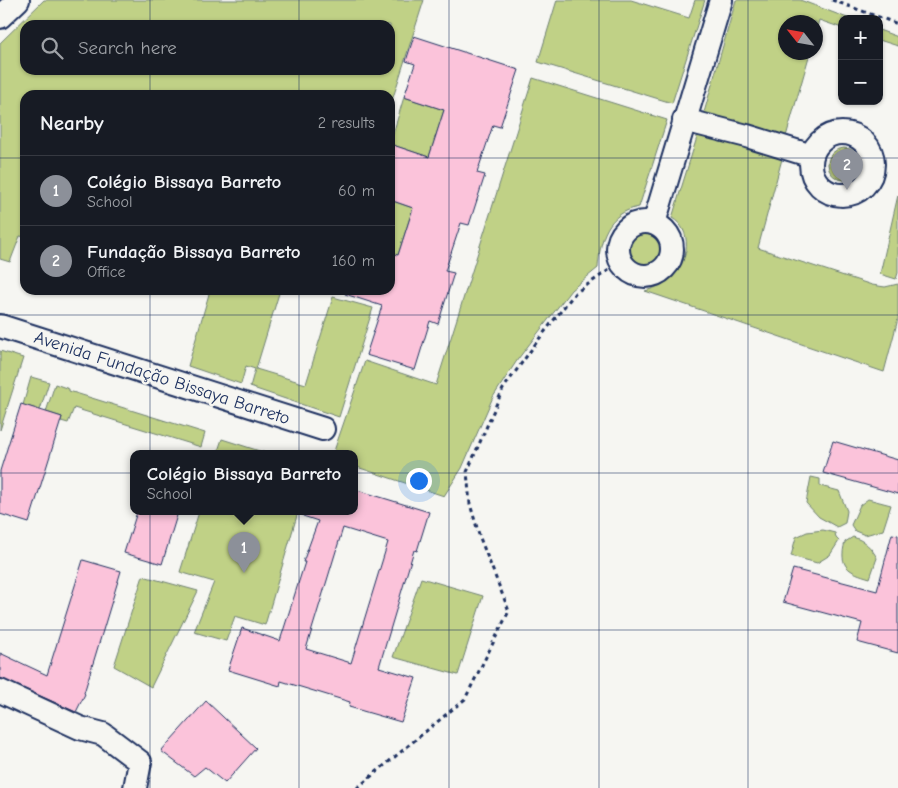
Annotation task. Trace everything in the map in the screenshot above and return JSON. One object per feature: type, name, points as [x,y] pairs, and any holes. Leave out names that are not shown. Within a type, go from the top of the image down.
[{"type":"street","points":[[0,17],[18,0]]},
{"type":"street","points":[[654,223],[721,0]]},
{"type":"street","points":[[684,120],[747,136],[812,156]]},
{"type":"street","points":[[654,223],[662,227],[672,241],[673,250],[667,266],[660,272],[644,277],[627,270],[621,262],[618,254],[621,236],[635,224],[654,223]]},
{"type":"street","name":"Avenida Fundação Bissaya Barreto","points":[[0,326],[323,429]]},
{"type":"street","points":[[0,691],[80,728],[103,734],[140,762],[135,788]]},
{"type":"path","points":[[832,0],[898,24]]},
{"type":"path","points":[[357,788],[464,699],[509,611],[480,538],[470,504],[467,472],[504,388],[539,339],[575,293],[621,262]]},
{"type":"green space","points":[[44,0],[424,0],[395,91],[20,90],[20,236],[10,262],[0,259],[0,43],[20,23],[20,75],[395,75],[395,20],[24,20]]},
{"type":"green space","points":[[557,0],[631,0],[689,18],[695,0],[705,0],[672,103],[538,62]]},
{"type":"green space","points":[[736,0],[800,0],[839,15],[838,27],[823,21],[823,15],[778,15],[778,60],[808,60],[785,140],[703,116]]},
{"type":"green space","points":[[883,31],[898,37],[898,46],[883,41]]},
{"type":"green space","points":[[533,78],[667,120],[639,207],[628,210],[612,221],[603,238],[598,268],[571,290],[518,359],[493,397],[462,468],[444,496],[358,467],[358,450],[334,450],[365,361],[436,385]]},
{"type":"green space","points":[[404,97],[444,110],[429,157],[395,146],[395,127]]},
{"type":"green space","points":[[698,134],[782,159],[758,248],[872,285],[885,287],[898,284],[898,319],[884,372],[645,291],[667,281],[683,262],[686,237],[679,223],[672,218]]},
{"type":"green space","points":[[844,148],[850,149],[855,153],[859,158],[859,170],[855,175],[850,179],[844,180],[838,179],[833,175],[829,170],[828,164],[829,158],[833,153],[838,149]]},
{"type":"green space","points":[[898,195],[898,273],[896,279],[880,274]]},
{"type":"green space","points":[[395,202],[413,208],[398,255],[395,254]]},
{"type":"green space","points":[[645,234],[657,238],[661,250],[657,262],[645,266],[633,262],[629,250],[633,238]]},
{"type":"green space","points":[[209,295],[278,295],[256,369],[306,384],[333,297],[373,308],[339,417],[250,387],[255,369],[246,366],[241,384],[188,366]]},
{"type":"green space","points":[[0,351],[23,358],[0,430]]},
{"type":"green space","points":[[31,377],[49,382],[40,410],[23,405]]},
{"type":"green space","points":[[55,384],[69,389],[69,391],[205,433],[201,447],[74,408],[68,423],[61,421],[62,417],[46,412]]},
{"type":"green space","points":[[222,439],[256,450],[218,450]]},
{"type":"green space","points":[[811,477],[820,479],[820,486],[839,491],[847,511],[845,523],[837,527],[819,517],[806,503]]},
{"type":"green space","points":[[868,499],[891,505],[883,530],[865,535],[855,531],[851,525],[860,505]]},
{"type":"green space","points":[[198,515],[297,515],[265,625],[235,616],[226,641],[194,632],[214,582],[180,572]]},
{"type":"green space","points":[[823,530],[835,533],[839,541],[830,555],[817,563],[791,556],[796,537],[807,532]]},
{"type":"green space","points":[[853,537],[867,545],[877,558],[870,578],[851,571],[844,563],[843,550],[845,542]]},
{"type":"green space","points":[[143,576],[198,591],[151,687],[114,666]]},
{"type":"green space","points":[[421,578],[483,596],[458,675],[393,657]]},
{"type":"building","points":[[414,36],[519,70],[500,127],[493,125],[477,173],[485,175],[469,225],[461,223],[445,271],[454,273],[438,324],[430,321],[415,370],[366,355],[382,306],[348,295],[395,295],[395,254],[398,255],[413,208],[395,202],[395,146],[429,157],[444,110],[404,97],[415,64],[406,61]]},
{"type":"building","points":[[21,404],[62,417],[29,523],[0,514],[0,471]]},
{"type":"building","points":[[833,441],[898,460],[898,494],[823,473]]},
{"type":"building","points":[[358,490],[429,512],[417,551],[414,550],[379,667],[416,678],[401,722],[349,707],[350,702],[281,681],[280,686],[228,670],[242,628],[280,641],[305,562],[303,562],[318,521],[303,516],[358,515]],"holes":[[[343,528],[388,542],[351,663],[306,649]]]},
{"type":"building","points":[[136,515],[177,515],[162,564],[124,553]]},
{"type":"building","points":[[892,534],[898,535],[898,653],[857,642],[862,623],[783,602],[793,569],[877,591]]},
{"type":"building","points":[[83,560],[121,571],[85,694],[76,712],[0,678],[0,653],[47,675]]},
{"type":"building","points":[[206,701],[256,748],[225,783],[205,767],[194,776],[161,751]]},
{"type":"place","name":"Fundação Bissaya Barreto","points":[[847,190]]},
{"type":"place","name":"Colégio Bissaya Barreto","points":[[244,573]]}]
